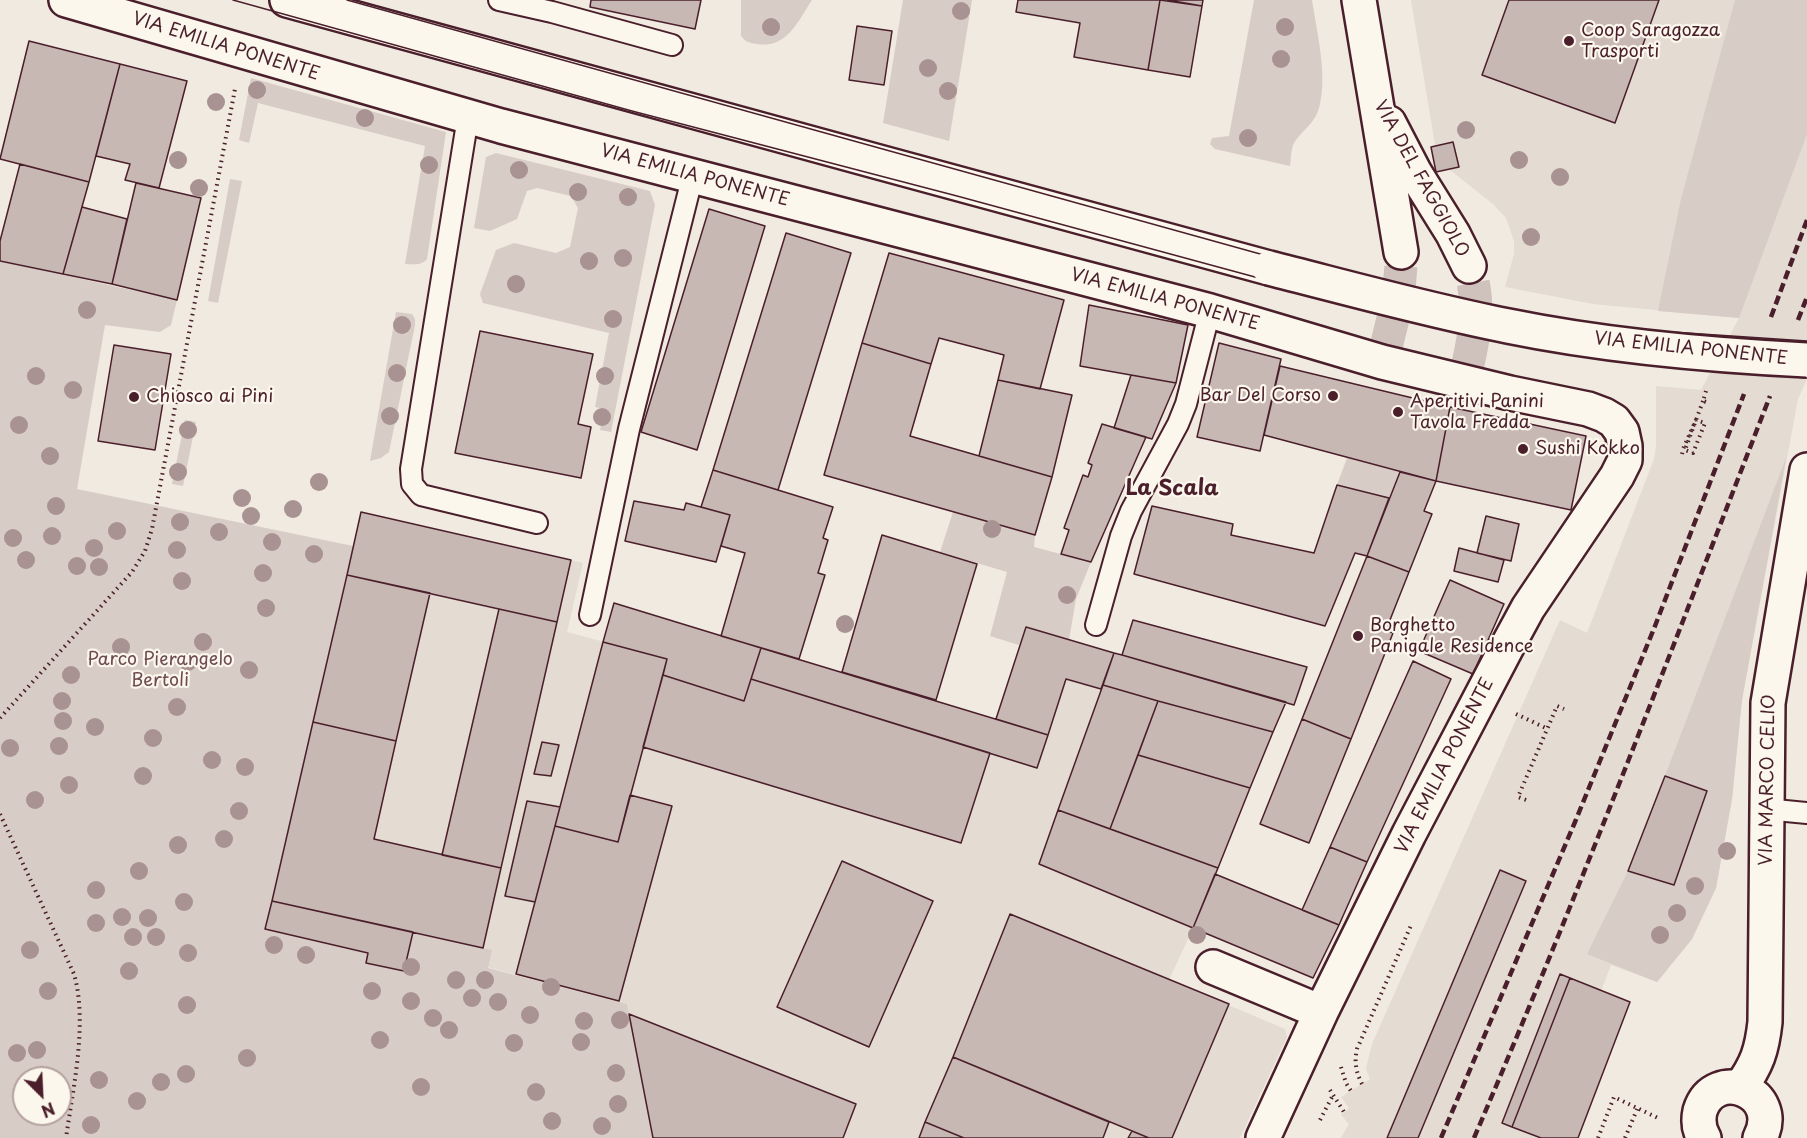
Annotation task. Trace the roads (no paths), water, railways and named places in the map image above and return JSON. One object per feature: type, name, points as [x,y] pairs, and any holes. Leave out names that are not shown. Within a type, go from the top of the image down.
[{"type":"street","name":"VIA EMILIA PONENTE","points":[[66,0],[468,117],[1210,311],[1384,355],[1465,372],[1510,393],[1569,404],[1604,415],[1614,421],[1622,432],[1625,460],[1617,476],[1535,598],[1509,643],[1409,834],[1321,1012],[1263,1138]]},
{"type":"street","name":"VIA EMILIA PONENTE","points":[[287,0],[515,65],[1383,297],[1510,326],[1609,342],[1685,351],[1807,360]]},
{"type":"street","name":"VIA DEL FAGGIOLO","points":[[1359,0],[1401,252]]},
{"type":"street","name":"VIA DEL FAGGIOLO","points":[[1373,92],[1415,173],[1453,234],[1468,266]]},
{"type":"street","name":"VIA MARCO CELIO","points":[[1740,1088],[1760,1054],[1765,1022],[1767,937],[1765,809],[1768,703],[1807,470]]},
{"type":"street","points":[[1214,967],[1321,1012]]},
{"type":"street","points":[[1704,1138],[1699,1124],[1703,1103],[1719,1089],[1730,1087],[1750,1092],[1758,1099],[1763,1109],[1769,1136]]},
{"type":"lane","points":[[499,0],[672,45]]},
{"type":"lane","points":[[468,117],[411,469],[412,484],[421,495],[537,523]]},
{"type":"lane","points":[[590,615],[629,429],[693,175]]},
{"type":"lane","points":[[1096,626],[1121,536],[1131,511],[1178,424],[1186,404],[1210,311]]},
{"type":"lane","points":[[1765,809],[1807,813]]},
{"type":"tunnel","points":[[1386,347],[1399,289],[1401,252]]},
{"type":"tunnel","points":[[1468,364],[1476,315],[1475,291],[1469,266]]},
{"type":"tram line","points":[[233,0],[632,111],[1266,280],[1470,331],[1590,355],[1691,368],[1807,378]]},
{"type":"tram line","points":[[347,0],[1271,257],[1474,307],[1556,320],[1656,331],[1807,341]]},
{"type":"railway","points":[[1771,317],[1807,220]]},
{"type":"railway","points":[[1798,320],[1807,297]]},
{"type":"railway","points":[[1441,1138],[1655,626],[1744,394]]},
{"type":"railway","points":[[1474,1138],[1588,861],[1770,396]]},
{"type":"place","name":"Coop Saragozza Trasporti","points":[[1569,41]]},
{"type":"place","name":"Bar Del Corso","points":[[1333,396]]},
{"type":"place","name":"Chiosco ai Pini","points":[[134,397]]},
{"type":"place","name":"Aperitivi Panini Tavola Fredda","points":[[1398,412]]},
{"type":"place","name":"Sushi Kokko","points":[[1523,449]]},
{"type":"place","name":"Borghetto Panigale Residence","points":[[1358,636]]},
{"type":"district","name":"La Scala","points":[[1172,489]]},
{"type":"park label","name":"Parco Pierangelo Bertoli","points":[[160,670]]}]
